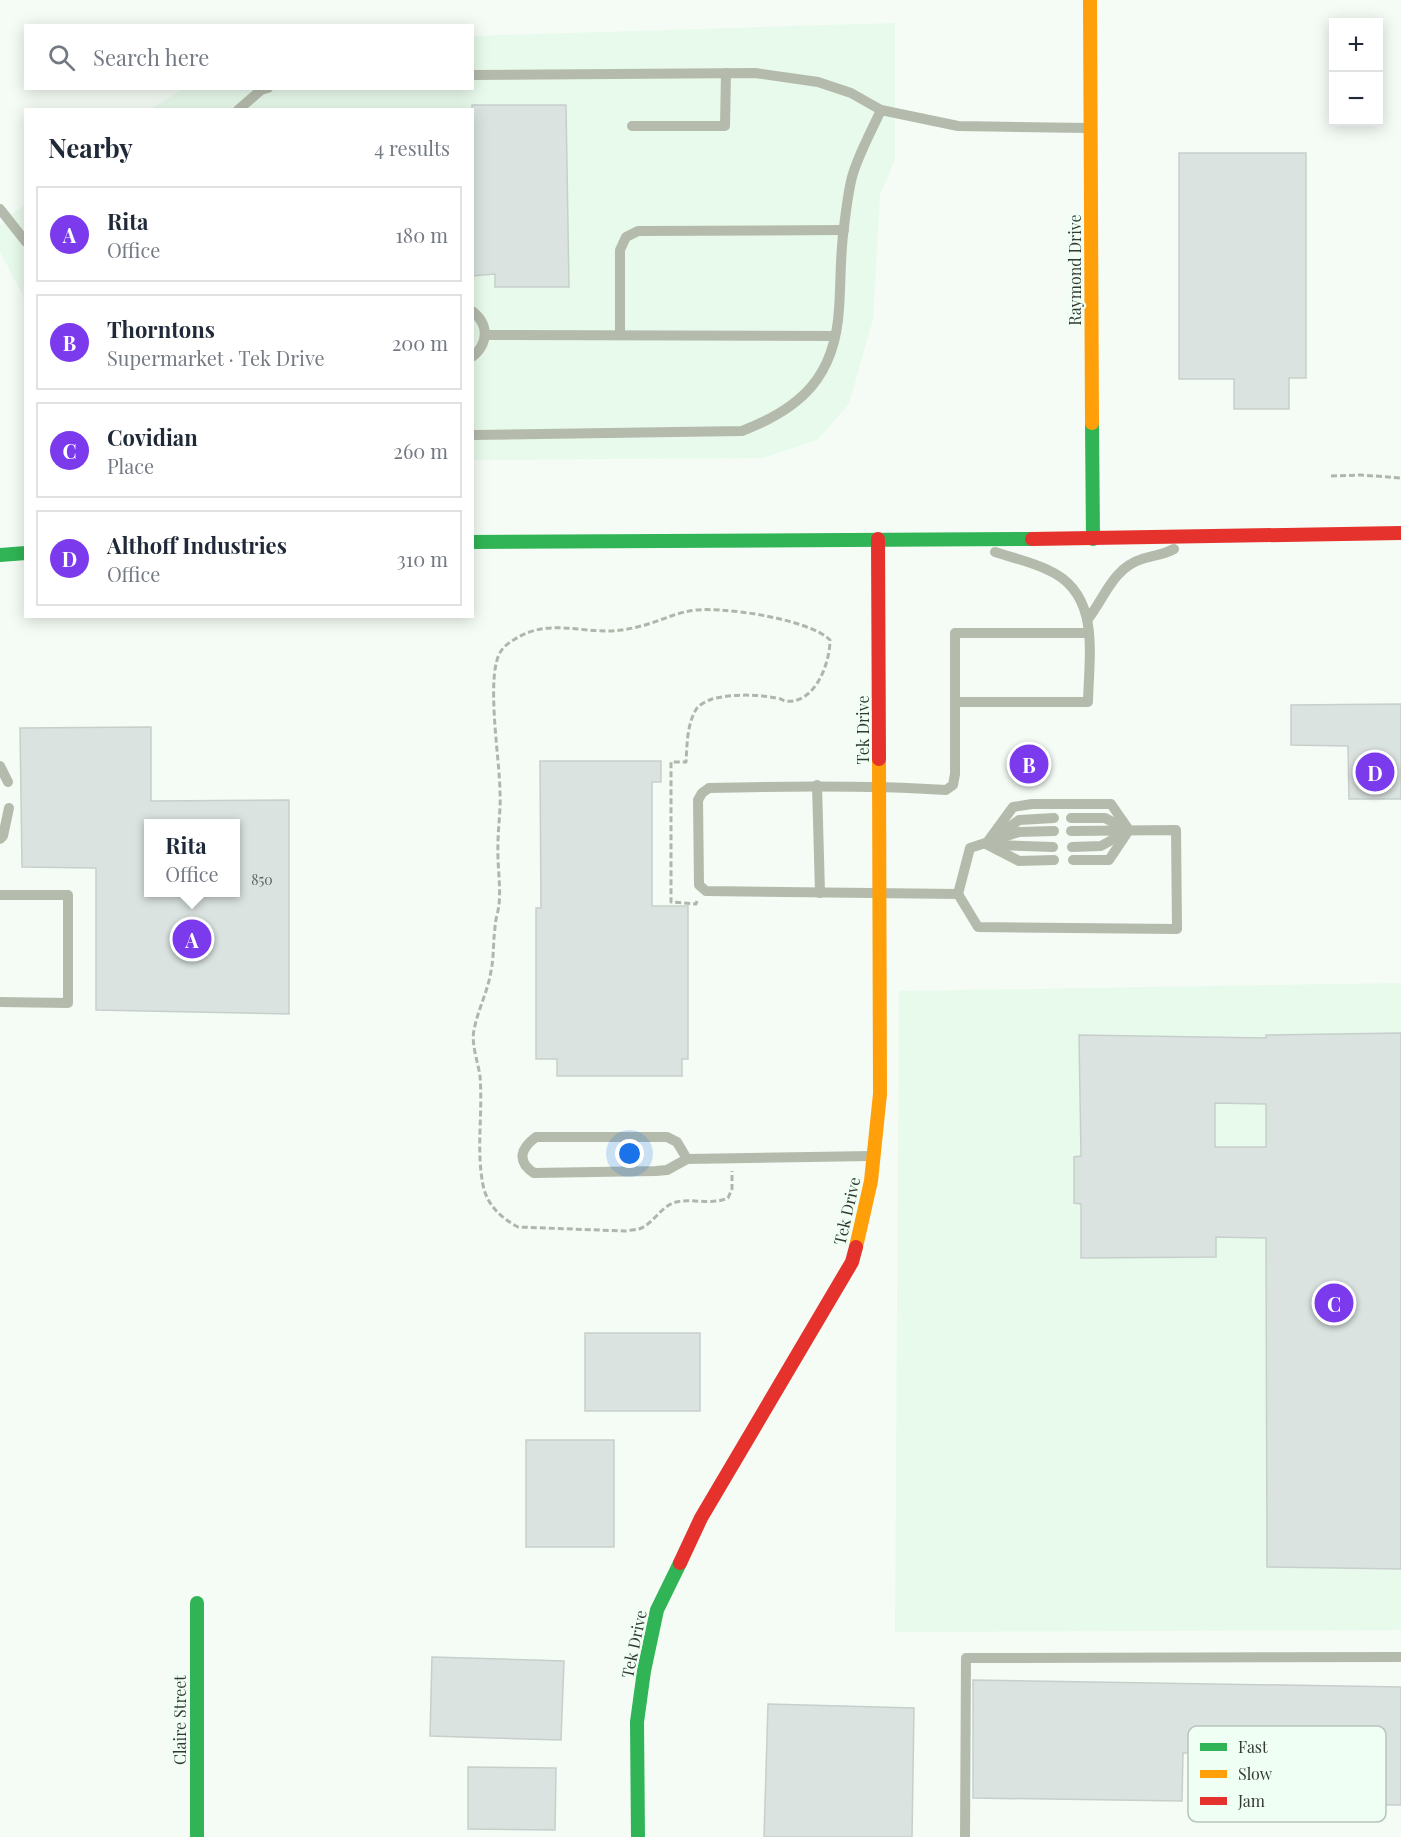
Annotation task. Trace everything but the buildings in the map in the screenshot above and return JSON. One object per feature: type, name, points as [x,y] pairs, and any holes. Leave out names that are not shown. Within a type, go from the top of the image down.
[{"type":"street","name":"Raymond Drive","points":[[1090,0],[1093,539]]},
{"type":"street","points":[[474,542],[1093,539],[1401,533]]},
{"type":"street","name":"Tek Drive","points":[[638,1837],[637,1722],[644,1671],[657,1610],[701,1518],[852,1262],[872,1181],[880,1094],[878,539]]},
{"type":"street","points":[[0,555],[24,553]]},
{"type":"street","name":"Claire Street","points":[[197,1603],[197,1837]]},
{"type":"lane","points":[[632,126],[725,126],[726,73]]},
{"type":"lane","points":[[474,75],[755,73],[818,82],[850,93],[880,110],[958,126],[1091,128]]},
{"type":"lane","points":[[240,108],[261,90]]},
{"type":"lane","points":[[474,435],[742,431],[768,421],[796,403],[818,379],[833,351],[839,312],[844,230],[852,176],[880,110]]},
{"type":"lane","points":[[0,209],[24,239]]},
{"type":"lane","points":[[620,335],[620,250],[626,237],[638,231],[844,230]]},
{"type":"lane","points":[[474,313],[485,326],[486,335],[484,344],[474,355]]},
{"type":"lane","points":[[486,335],[835,336]]},
{"type":"lane","points":[[1088,619],[1100,603],[1112,578],[1140,559],[1166,553],[1192,537]]},
{"type":"lane","points":[[956,702],[1088,702],[1088,619],[1084,603],[1075,589],[1063,577],[1048,569],[990,551],[968,539]]},
{"type":"lane","points":[[958,894],[706,891],[699,885],[699,800],[702,793],[709,788],[818,785],[946,790],[953,784],[955,774],[956,633],[1089,633]]},
{"type":"lane","points":[[0,766],[8,782]]},
{"type":"lane","points":[[818,785],[820,893]]},
{"type":"lane","points":[[986,844],[1013,807],[1032,804],[1112,804],[1129,830]]},
{"type":"lane","points":[[0,839],[3,836],[9,808]]},
{"type":"lane","points":[[986,844],[1019,820],[1054,818]]},
{"type":"lane","points":[[1071,818],[1105,818],[1129,830]]},
{"type":"lane","points":[[1072,847],[1101,846],[1129,830]]},
{"type":"lane","points":[[1073,860],[1109,860],[1129,830]]},
{"type":"lane","points":[[1054,831],[1019,832],[970,848],[958,894],[978,927],[1177,929],[1176,830],[1071,831]]},
{"type":"lane","points":[[986,844],[1053,847]]},
{"type":"lane","points":[[986,844],[1019,861],[1054,860]]},
{"type":"lane","points":[[0,895],[68,895],[68,1003],[0,1002]]},
{"type":"lane","points":[[687,1159],[677,1142],[667,1137],[536,1137],[523,1150],[522,1160],[534,1173],[667,1170],[687,1159],[874,1156]]},
{"type":"lane","points":[[965,1837],[966,1658],[1401,1657]]},
{"type":"path","points":[[1331,476],[1401,477]]},
{"type":"path","points":[[703,889],[696,904],[672,902],[672,762],[686,762],[687,741],[698,706],[731,694],[777,698],[785,701],[797,700],[820,681],[826,665],[830,640],[815,630],[789,621],[729,610],[690,610],[644,626],[621,630],[540,628],[526,633],[501,650],[495,663],[494,686],[500,793],[499,905],[495,920],[492,969],[487,994],[473,1032],[480,1076],[479,1137],[483,1187],[493,1208],[505,1220],[518,1227],[625,1231],[640,1228],[675,1202],[718,1203],[728,1198],[732,1189],[732,1158]]},
{"type":"shaded area","points":[[895,23],[895,160],[880,195],[873,319],[849,404],[817,440],[763,458],[474,460],[474,108],[153,108],[180,90],[474,90],[474,36]]},
{"type":"shaded area","points":[[24,205],[24,297],[0,252],[0,225]]},
{"type":"shaded area","points":[[1401,983],[1401,1630],[895,1632],[899,991]]},
{"type":"traffic: fast","points":[[1092,423],[1093,539]]},
{"type":"traffic: fast","points":[[474,542],[1032,539]]},
{"type":"traffic: fast","points":[[0,555],[24,553]]},
{"type":"traffic: fast","points":[[638,1837],[637,1722],[644,1671],[657,1610],[680,1563]]},
{"type":"traffic: fast","points":[[197,1603],[197,1837]]},
{"type":"traffic: slow","points":[[1090,0],[1092,423]]},
{"type":"traffic: slow","points":[[856,1247],[871,1181],[880,1094],[879,759]]},
{"type":"traffic: jam","points":[[1032,539],[1401,533]]},
{"type":"traffic: jam","points":[[878,539],[879,759]]},
{"type":"traffic: jam","points":[[680,1563],[701,1518],[852,1262],[856,1247]]},
{"type":"place","name":"Thorntons","points":[[1029,764]]},
{"type":"place","name":"Althoff Industries","points":[[1375,772]]},
{"type":"place","name":"Rita","points":[[192,939]]},
{"type":"place","name":"Covidian","points":[[1334,1303]]}]
